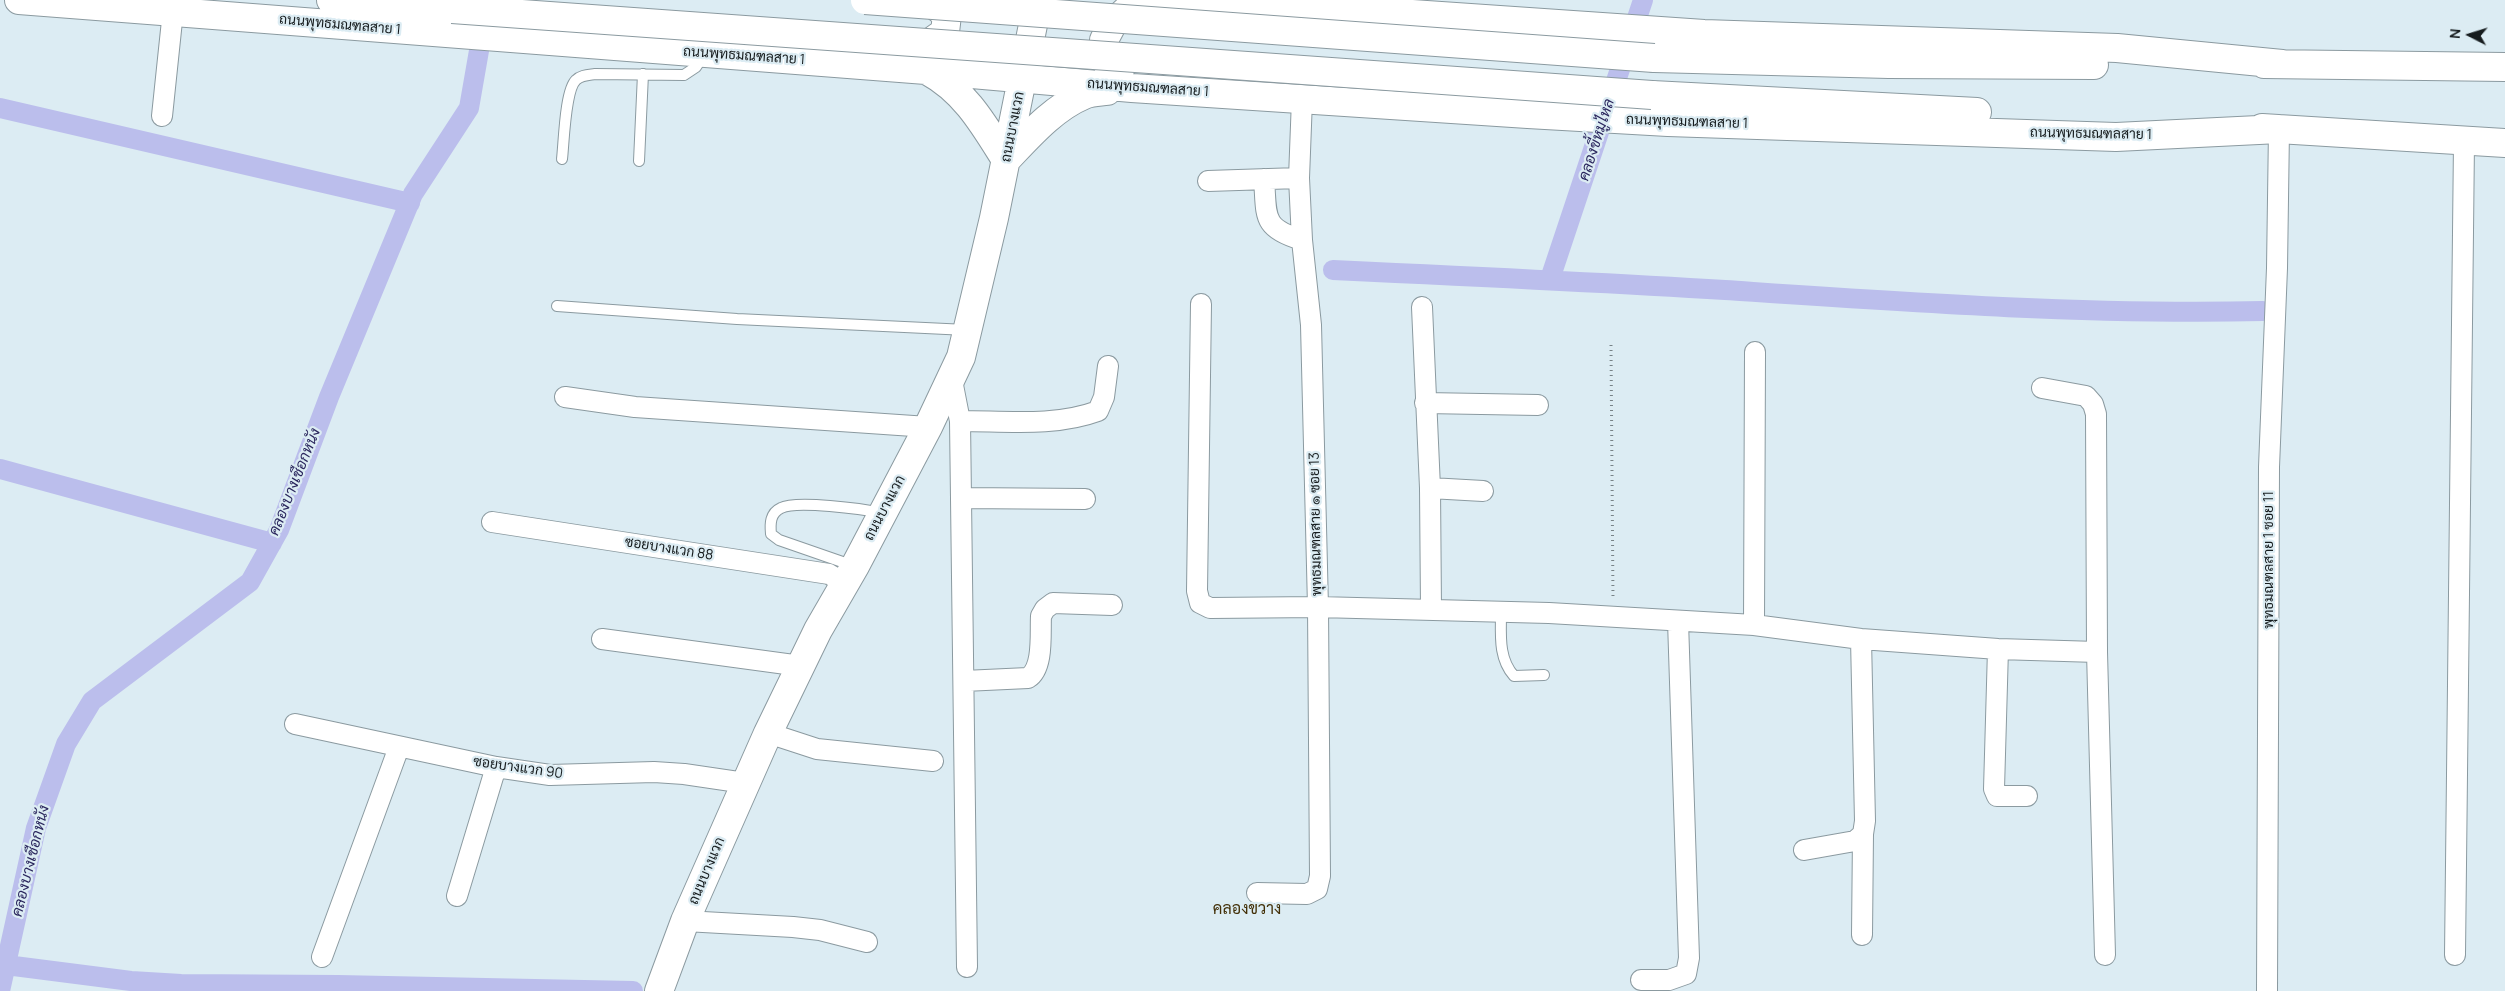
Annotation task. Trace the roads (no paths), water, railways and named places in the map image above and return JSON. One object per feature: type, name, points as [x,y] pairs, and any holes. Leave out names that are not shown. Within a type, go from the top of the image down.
[{"type":"main road","name":"ถนนพุทธมณฑลสาย 1","points":[[18,0],[926,70],[1132,88],[1668,122],[2116,137],[2279,129]]},
{"type":"main road","name":"ถนนพุทธมณฑลสาย 1","points":[[331,0],[1652,95],[2279,129],[2505,144]]},
{"type":"main road","points":[[865,0],[1654,58],[1919,64],[2282,64],[2505,67]]},
{"type":"main road","points":[[821,62],[920,52],[945,32],[947,15],[928,0]]},
{"type":"main road","name":"ถนนบางแวก","points":[[659,991],[680,932],[768,733],[849,574],[928,427],[962,357],[1006,160],[1038,0]]},
{"type":"main road","points":[[1198,92],[1121,71],[1107,63],[1104,40],[1113,23],[1127,10],[1212,0],[1383,6],[1559,25],[1704,34],[2117,48],[2282,64]]},
{"type":"main road","points":[[926,70],[945,80],[968,104],[1006,160],[1038,127],[1062,107],[1086,94],[1132,88]]},
{"type":"street","points":[[162,116],[173,11]]},
{"type":"street","name":"พุทธมณฑลสาย ๑ ซอย 13","points":[[1257,893],[1307,894],[1317,889],[1320,876],[1318,607],[1311,325],[1302,240],[1299,178],[1302,99]]},
{"type":"street","name":"พุทธมณฑลสาย 1 ซอย 11","points":[[2267,991],[2269,467],[2279,129]]},
{"type":"street","points":[[2455,955],[2464,142]]},
{"type":"street","points":[[1208,182],[1299,178]]},
{"type":"street","points":[[1264,179],[1267,214],[1271,226],[1283,234],[1302,240]]},
{"type":"street","points":[[1201,304],[1197,591],[1200,603],[1210,608],[1431,609],[1613,617],[1754,625],[1860,639],[1998,649],[2097,652]]},
{"type":"street","points":[[1422,307],[1430,488],[1431,609]]},
{"type":"street","points":[[1754,352],[1754,625]]},
{"type":"street","points":[[960,421],[1064,421],[1091,414],[1098,411],[1104,397],[1108,366]]},
{"type":"street","points":[[952,380],[960,421],[962,498],[967,968]]},
{"type":"street","points":[[2042,388],[2086,396],[2093,404],[2096,414],[2097,652],[2105,954]]},
{"type":"street","points":[[565,397],[635,407],[928,427]]},
{"type":"street","points":[[1425,403],[1538,405]]},
{"type":"street","points":[[1430,488],[1483,491]]},
{"type":"street","points":[[962,498],[1085,499]]},
{"type":"street","name":"ซอยบางแวก 88","points":[[492,522],[829,574],[849,574]]},
{"type":"street","points":[[964,681],[1028,678],[1034,675],[1037,667],[1041,616],[1045,608],[1053,603],[1112,605]]},
{"type":"street","points":[[1641,980],[1669,980],[1686,974],[1689,958],[1678,621]]},
{"type":"street","points":[[602,639],[801,666]]},
{"type":"street","points":[[1860,639],[1865,821],[1863,834],[1862,935]]},
{"type":"street","points":[[1998,649],[1994,789],[1997,796],[2027,796]]},
{"type":"street","name":"ซอยบางแวก 90","points":[[295,724],[496,767],[550,775],[676,774],[745,783]]},
{"type":"street","points":[[768,733],[816,749],[933,762]]},
{"type":"street","points":[[322,958],[399,747]]},
{"type":"street","points":[[457,896],[496,767]]},
{"type":"street","points":[[1804,850],[1855,841],[1863,834]]},
{"type":"street","points":[[680,932],[793,926],[820,930],[867,942]]},
{"type":"lane","points":[[562,158],[570,92],[574,82],[581,76],[595,74],[684,74],[696,67],[706,53]]},
{"type":"lane","points":[[639,161],[644,74]]},
{"type":"lane","points":[[557,306],[737,319],[968,330]]},
{"type":"lane","points":[[849,574],[779,540],[772,534],[770,529],[770,523],[775,512],[782,507],[804,505],[866,510],[882,514]]},
{"type":"lane","points":[[1501,612],[1502,652],[1508,669],[1514,676],[1544,675]]},
{"type":"waterway","name":"คลองขี้หมูไหล","points":[[1550,279],[1643,0]]},
{"type":"waterway","name":"คลองบางเชือกหนัง","points":[[0,991],[36,828],[66,744],[92,701],[250,582],[279,530],[329,397],[413,194],[469,108],[484,22]]},
{"type":"waterway","points":[[0,108],[410,203]]},
{"type":"waterway","points":[[1333,270],[1627,284],[1927,303],[2061,309],[2196,312],[2263,311]]},
{"type":"waterway","points":[[0,469],[272,543]]},
{"type":"waterway","points":[[6,965],[131,981],[181,984],[633,991]]},
{"type":"district","name":"คลองขวาง","points":[[1247,910]]}]
